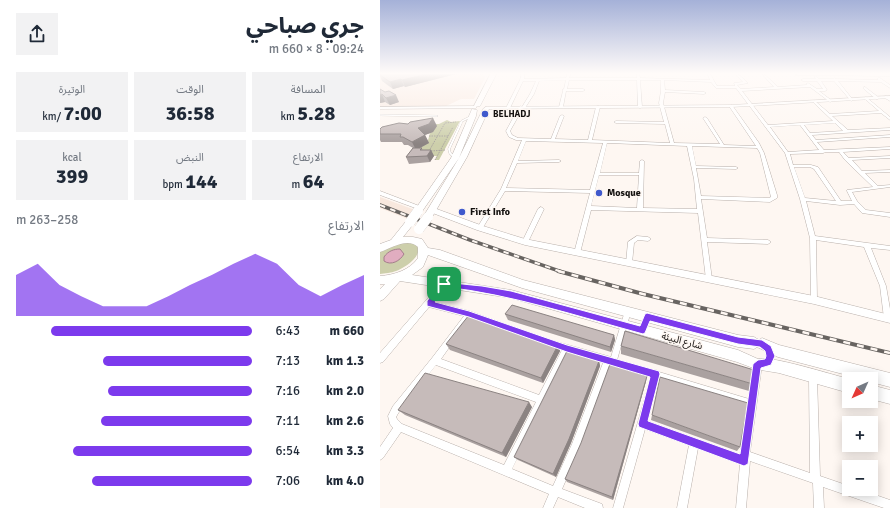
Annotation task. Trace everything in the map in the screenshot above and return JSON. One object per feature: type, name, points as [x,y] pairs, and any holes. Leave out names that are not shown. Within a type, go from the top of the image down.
[{"type":"main road","points":[[395,241],[419,210],[454,158],[481,97]]},
{"type":"main road","points":[[414,240],[419,229],[430,214],[463,157],[490,97]]},
{"type":"main road","points":[[474,110],[487,104]]},
{"type":"main road","points":[[380,248],[395,241],[414,240],[423,246],[424,251],[422,259],[415,267],[398,277],[380,296]]},
{"type":"main road","name":"شارع البيئة","points":[[424,251],[436,253],[522,284],[738,341],[758,343],[778,351],[890,380]]},
{"type":"main road","points":[[380,280],[398,277]]},
{"type":"main road","name":"شارع البيئة","points":[[398,277],[511,294],[738,356],[757,363],[779,367],[842,384]]},
{"type":"main road","points":[[643,330],[647,317]]},
{"type":"main road","points":[[758,343],[768,349],[771,356],[768,362],[757,363],[746,352],[748,346],[758,343]]},
{"type":"main road","points":[[878,394],[890,397]]},
{"type":"street","points":[[508,108],[514,97]]},
{"type":"street","points":[[530,97],[522,107],[508,133],[512,138],[524,141],[590,141],[759,147]]},
{"type":"street","points":[[561,107],[563,97]]},
{"type":"street","points":[[639,97],[640,107]]},
{"type":"street","points":[[662,97],[661,103],[672,144]]},
{"type":"street","points":[[744,97],[787,153],[803,199],[812,238],[814,300]]},
{"type":"street","points":[[825,97],[830,101]]},
{"type":"street","points":[[848,97],[851,100]]},
{"type":"street","points":[[487,104],[508,108],[750,106],[866,98],[889,98]]},
{"type":"street","points":[[866,98],[888,116],[890,120]]},
{"type":"street","points":[[815,102],[846,131]]},
{"type":"street","points":[[698,197],[770,200],[774,198],[759,147],[731,106]]},
{"type":"street","points":[[590,141],[598,107]]},
{"type":"street","points":[[380,110],[474,110]]},
{"type":"street","points":[[828,115],[882,112]]},
{"type":"street","points":[[552,141],[562,116]]},
{"type":"street","points":[[705,118],[722,146]]},
{"type":"street","points":[[616,122],[666,123]]},
{"type":"street","points":[[767,126],[835,122]]},
{"type":"street","points":[[801,124],[824,152]]},
{"type":"street","points":[[810,134],[890,128]]},
{"type":"street","points":[[865,130],[878,141]]},
{"type":"street","points":[[816,142],[890,136]]},
{"type":"street","points":[[480,228],[503,189],[524,141]]},
{"type":"street","points":[[577,253],[605,142]]},
{"type":"street","points":[[689,144],[709,279]]},
{"type":"street","points":[[883,144],[889,148]]},
{"type":"street","points":[[787,153],[840,152],[889,148]]},
{"type":"street","points":[[840,152],[876,187]]},
{"type":"street","points":[[847,159],[890,157]]},
{"type":"street","points":[[515,162],[559,161]]},
{"type":"street","points":[[640,209],[642,161]]},
{"type":"street","points":[[693,166],[736,168]]},
{"type":"street","points":[[791,166],[811,166],[816,168],[840,203]]},
{"type":"street","points":[[860,172],[890,171]]},
{"type":"street","points":[[597,174],[641,174]]},
{"type":"street","points":[[890,186],[849,191],[855,202],[867,213],[890,215]]},
{"type":"street","points":[[503,189],[593,192]]},
{"type":"street","points":[[380,194],[419,210]]},
{"type":"street","points":[[803,199],[840,203],[855,202]]},
{"type":"street","points":[[589,208],[699,211]]},
{"type":"street","points":[[526,242],[541,209]]},
{"type":"street","points":[[430,214],[526,242],[629,264],[814,300],[889,319],[882,286],[867,246]]},
{"type":"street","points":[[629,264],[631,242],[637,238],[648,239]]},
{"type":"street","points":[[812,238],[890,248]]},
{"type":"street","points":[[704,240],[768,242]]},
{"type":"street","points":[[380,359],[429,304],[444,284]]},
{"type":"street","points":[[882,286],[890,287]]},
{"type":"street","points":[[429,304],[469,314],[567,348],[751,404]]},
{"type":"street","points":[[548,508],[576,446],[611,361],[628,311]]},
{"type":"street","points":[[469,314],[392,416],[393,421],[399,427],[454,448],[555,492],[598,508]]},
{"type":"street","points":[[506,471],[567,348]]},
{"type":"street","points":[[435,361],[541,400]]},
{"type":"street","points":[[741,508],[745,458],[757,363]]},
{"type":"street","points":[[618,508],[656,374]]},
{"type":"street","points":[[813,377],[816,480],[819,508]]},
{"type":"street","points":[[643,424],[694,443],[816,480],[890,505]]},
{"type":"street","points":[[380,455],[399,427]]},
{"type":"street","points":[[682,508],[694,443]]},
{"type":"lane","points":[[380,114],[437,116]]},
{"type":"path","points":[[435,160],[456,122]]},
{"type":"path","points":[[426,156],[445,123],[460,122]]},
{"type":"path","points":[[428,136],[452,135]]},
{"type":"path","points":[[424,151],[445,150]]},
{"type":"shaded area","points":[[380,97],[475,97],[474,99],[461,99],[446,106],[380,106]]},
{"type":"shaded area","points":[[380,197],[415,210],[408,219],[380,208]]},
{"type":"shaded area","points":[[400,249],[404,254],[398,261],[390,263],[384,261],[384,257],[387,253]]},
{"type":"green space","points":[[447,120],[451,122],[460,121],[439,160],[435,160],[437,156],[423,156],[416,154],[421,147],[427,144],[430,133],[433,131],[433,124],[439,124]]},
{"type":"green space","points":[[403,241],[415,244],[418,248],[416,256],[399,270],[380,274],[380,249]]},
{"type":"building","points":[[433,118],[429,124],[418,128],[425,135],[412,142],[400,137],[401,134],[380,134],[380,129],[382,127],[399,123],[408,124],[410,122]]},
{"type":"building","points":[[413,148],[422,148],[420,150],[431,150],[427,156],[406,157]]},
{"type":"building","points":[[512,305],[614,335],[610,347],[505,314]]},
{"type":"building","points":[[469,315],[558,345],[541,378],[446,344]]},
{"type":"building","points":[[625,331],[754,370],[753,384],[621,346]]},
{"type":"building","points":[[568,349],[599,361],[569,439],[553,474],[514,457]]},
{"type":"building","points":[[610,364],[647,376],[612,497],[565,479],[581,443]]},
{"type":"building","points":[[425,373],[529,402],[502,453],[398,410]]},
{"type":"building","points":[[660,377],[748,403],[740,447],[652,415]]},
{"type":"railway","points":[[380,205],[470,240],[562,272]]},
{"type":"railway","points":[[558,271],[643,294],[890,353]]},
{"type":"place","name":"BELHADJ","points":[[485,114]]},
{"type":"place","name":"Mosque","points":[[599,193]]},
{"type":"place","name":"First Info","points":[[462,212]]},
{"type":"route","points":[[444,284],[511,294],[643,330],[647,317],[738,341],[762,344],[768,349],[771,356],[765,364],[758,364],[751,404],[744,461],[643,424],[656,374],[567,348],[469,314],[429,304],[444,284]]}]
